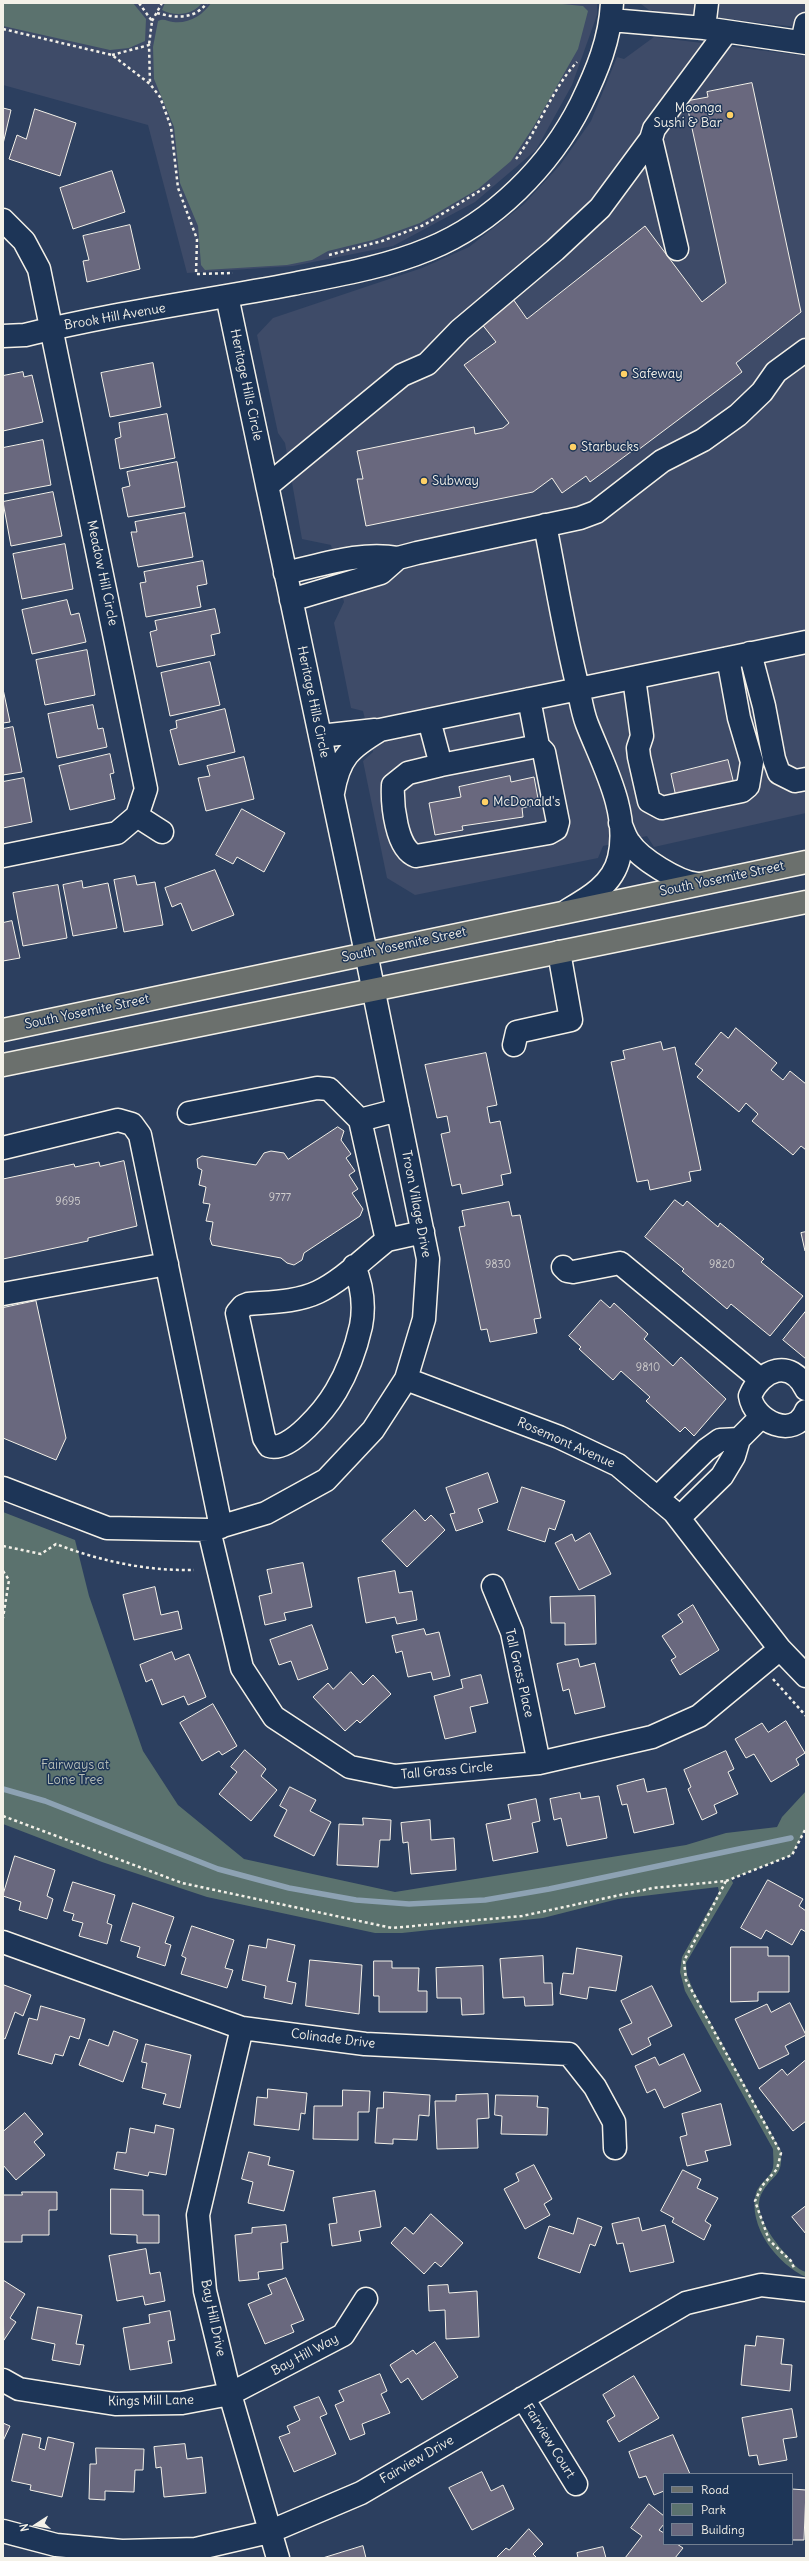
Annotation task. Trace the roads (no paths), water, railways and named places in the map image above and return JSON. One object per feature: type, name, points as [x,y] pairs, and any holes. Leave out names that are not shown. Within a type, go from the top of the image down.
[{"type":"main road","name":"South Yosemite Street","points":[[3,1030],[806,862]]},
{"type":"main road","points":[[3,1065],[261,1012],[374,991],[806,902]]},
{"type":"street","points":[[704,28],[707,3]]},
{"type":"street","points":[[227,296],[392,263],[431,249],[476,222],[508,199],[540,166],[571,124],[594,76],[606,45],[612,11],[726,32],[805,36]]},
{"type":"street","points":[[267,486],[352,414],[402,375],[427,364],[460,330],[555,250],[600,208],[651,139],[654,129],[726,32]]},
{"type":"street","points":[[651,139],[677,249]]},
{"type":"street","name":"Meadow Hill Circle","points":[[3,220],[24,241],[39,269],[146,789],[137,816]]},
{"type":"street","name":"Brook Hill Avenue","points":[[3,336],[25,334],[227,296]]},
{"type":"street","name":"Heritage Hills Circle","points":[[227,296],[374,991]]},
{"type":"street","points":[[285,573],[346,559],[382,555],[398,558],[447,545],[545,525],[596,512],[662,461],[703,440],[749,406],[776,372],[806,350]]},
{"type":"street","points":[[545,525],[578,689],[587,722],[609,774],[620,822],[629,842],[641,856],[686,883],[696,884]]},
{"type":"street","points":[[291,600],[381,573],[398,558]]},
{"type":"street","points":[[320,736],[380,730],[806,642]]},
{"type":"street","points":[[750,653],[764,706],[774,759],[779,773],[795,781],[806,779]]},
{"type":"street","points":[[634,678],[642,736],[639,757],[649,801],[662,808],[742,791],[748,786],[752,762],[739,718],[728,658]]},
{"type":"street","points":[[529,699],[538,746],[544,752],[558,822],[556,829],[548,833],[416,856],[408,852],[401,842],[393,795],[393,785],[408,773],[538,746]]},
{"type":"street","points":[[428,720],[441,765]]},
{"type":"street","points":[[333,796],[342,761],[355,744],[380,730]]},
{"type":"street","points":[[3,856],[117,833],[137,816],[162,832]]},
{"type":"street","points":[[567,911],[594,895],[611,876],[619,858],[620,822]]},
{"type":"street","points":[[514,1045],[517,1032],[571,1020],[558,952]]},
{"type":"street","name":"Troon Village Drive","points":[[3,1488],[107,1528],[215,1528],[266,1513],[326,1480],[373,1430],[406,1379],[424,1319],[428,1259],[374,991]]},
{"type":"street","points":[[189,1112],[317,1088],[329,1089],[360,1120],[387,1240]]},
{"type":"street","points":[[360,1120],[398,1110]]},
{"type":"street","name":"Tall Grass Circle","points":[[3,1148],[118,1120],[132,1124],[140,1135],[167,1264],[242,1668],[274,1717],[350,1767],[395,1776],[539,1763],[652,1737],[699,1716],[780,1649]]},
{"type":"street","points":[[354,1266],[361,1283],[363,1300],[361,1324],[352,1359],[336,1392],[319,1414],[292,1441],[283,1447],[269,1446],[264,1438],[237,1312],[243,1306],[248,1304],[289,1300],[317,1293],[332,1284],[354,1266],[387,1240],[423,1232]]},
{"type":"street","points":[[563,1267],[567,1271],[573,1272],[620,1263],[760,1379]]},
{"type":"street","points":[[3,1294],[167,1264]]},
{"type":"street","points":[[806,1389],[796,1374],[784,1370],[775,1371],[760,1379],[750,1396],[754,1409],[761,1417],[770,1423],[788,1425],[798,1421],[806,1411]]},
{"type":"street","name":"Rosemont Avenue","points":[[406,1379],[566,1440],[618,1465],[679,1518],[780,1649],[806,1676]]},
{"type":"street","points":[[679,1518],[722,1476],[734,1456],[739,1439],[761,1417]]},
{"type":"street","points":[[657,1498],[706,1450],[720,1440],[739,1439]]},
{"type":"street","name":"Tall Grass Place","points":[[493,1586],[512,1632],[539,1763]]},
{"type":"street","name":"Colinade Drive","points":[[3,1942],[242,2028],[365,2044],[569,2054],[595,2087],[614,2122],[615,2148]]},
{"type":"street","name":"Bay Hill Drive","points":[[242,2028],[198,2215],[205,2291],[230,2394],[269,2532],[278,2558]]},
{"type":"street","name":"Fairview Drive","points":[[3,2531],[55,2551],[196,2549],[269,2532],[361,2493],[686,2303],[761,2285],[804,2289]]},
{"type":"street","name":"Bay Hill Way","points":[[230,2394],[343,2335],[366,2299]]},
{"type":"street","name":"Kings Mill Lane","points":[[3,2380],[19,2389],[115,2404],[182,2403],[230,2394]]},
{"type":"street","name":"Fairview Court","points":[[523,2398],[576,2484]]},
{"type":"waterway","points":[[3,1789],[45,1801],[218,1869],[289,1888],[356,1900],[409,1904],[485,1900],[549,1889],[791,1838]]},
{"type":"place","name":"Moonga Sushi & Bar","points":[[730,115]]},
{"type":"place","name":"Safeway","points":[[624,374]]},
{"type":"place","name":"Starbucks","points":[[573,447]]},
{"type":"place","name":"Subway","points":[[424,481]]},
{"type":"place","name":"McDonald's","points":[[485,802]]},
{"type":"park label","name":"Fairways at Lone Tree","points":[[75,1772]]}]
